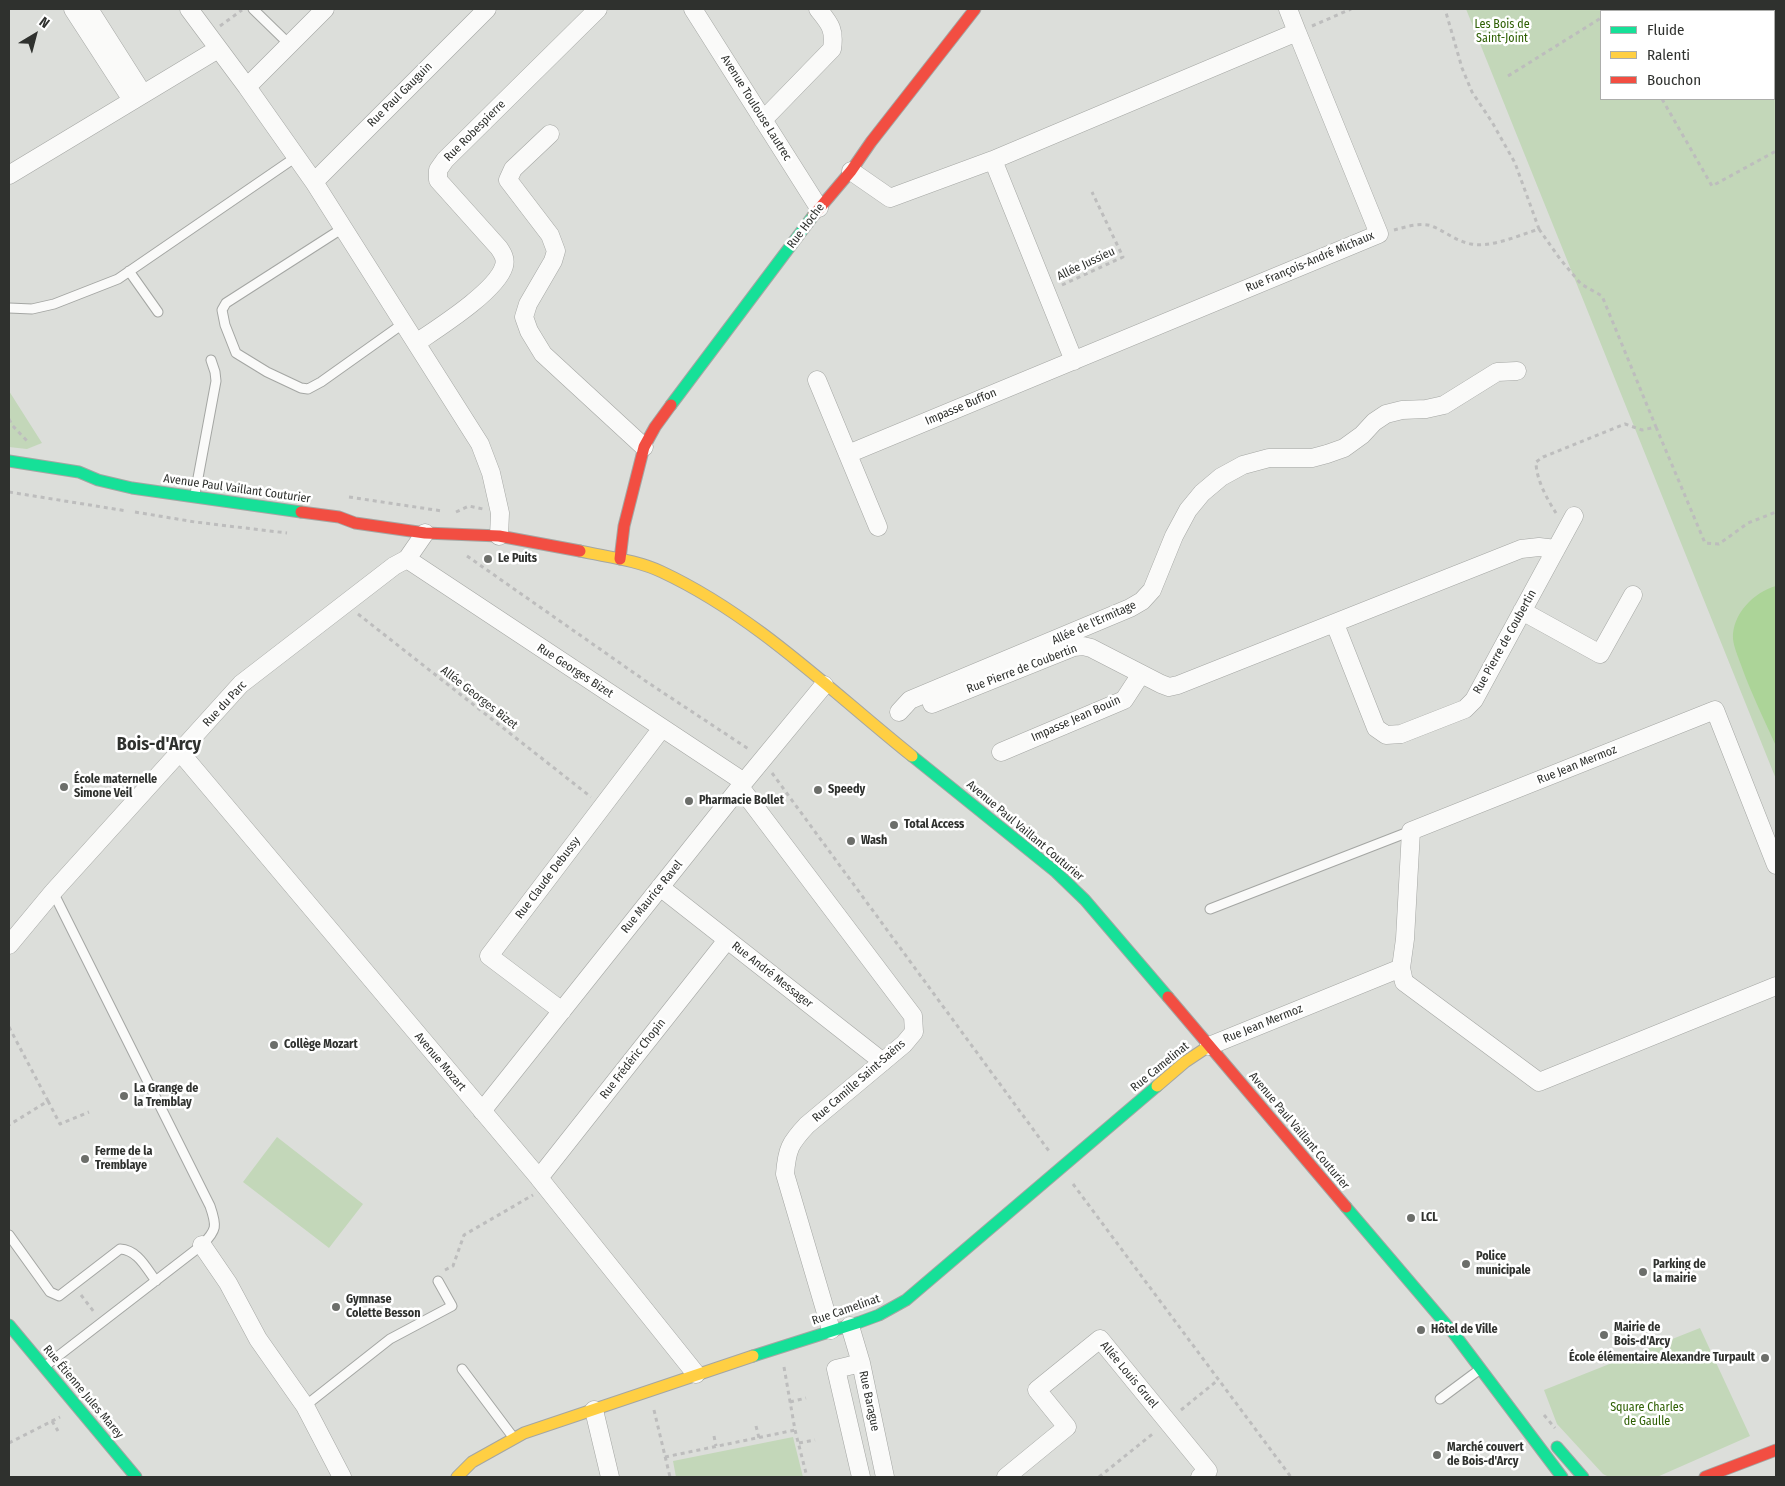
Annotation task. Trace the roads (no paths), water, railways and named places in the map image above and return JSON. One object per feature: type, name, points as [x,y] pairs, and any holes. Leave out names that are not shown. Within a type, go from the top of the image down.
[{"type":"street","points":[[73,9],[138,97]]},
{"type":"street","points":[[90,9],[138,97]]},
{"type":"street","points":[[189,9],[314,182],[480,444],[491,473],[500,513],[499,536]]},
{"type":"street","points":[[247,87],[324,9]]},
{"type":"street","name":"Rue Paul Gauguin","points":[[314,182],[487,9]]},
{"type":"street","name":"Rue Robespierre","points":[[416,343],[476,299],[499,276],[504,267],[504,258],[499,248],[438,180],[438,170],[445,160],[598,9]]},
{"type":"street","name":"Avenue Toulouse Lautrec","points":[[693,9],[819,208]]},
{"type":"street","points":[[763,120],[832,49],[834,36],[830,23],[818,9]]},
{"type":"street","name":"Rue Hoche","points":[[620,559],[624,526],[644,447],[655,428],[819,208],[851,171],[871,142],[975,9]]},
{"type":"street","name":"Rue François-André Michaux","points":[[1074,361],[1379,234],[1288,9]]},
{"type":"street","points":[[851,171],[890,198],[993,160],[1297,32]]},
{"type":"street","points":[[9,175],[138,97],[213,42]]},
{"type":"street","points":[[550,134],[513,169],[508,180],[550,235],[556,251],[553,261],[528,304],[524,317],[529,331],[543,354],[644,447]]},
{"type":"street","points":[[993,160],[1074,361]]},
{"type":"street","name":"Impasse Buffon","points":[[848,454],[1074,361]]},
{"type":"street","name":"Allée de l'Ermitage","points":[[899,712],[910,700],[1130,608],[1142,601],[1152,590],[1174,536],[1188,510],[1202,493],[1221,477],[1243,465],[1270,458],[1312,458],[1344,448],[1362,436],[1374,422],[1386,414],[1444,405],[1497,372],[1517,371]]},
{"type":"street","points":[[817,380],[878,527]]},
{"type":"street","name":"Avenue Paul Vaillant Couturier","points":[[9,462],[79,472],[98,480],[132,488],[339,517],[385,528],[425,533],[499,536]]},
{"type":"street","name":"Avenue Paul Vaillant Couturier","points":[[85,486],[132,488]]},
{"type":"street","name":"Avenue Paul Vaillant Couturier","points":[[339,517],[371,513]]},
{"type":"street","name":"Rue Pierre de Coubertin","points":[[1334,624],[1376,728],[1386,735],[1401,734],[1465,709],[1474,700],[1572,521]]},
{"type":"street","name":"Avenue Paul Vaillant Couturier","points":[[452,522],[499,536],[620,559],[660,571],[704,595],[748,623],[796,660],[824,685],[1056,872],[1085,900],[1481,1368],[1562,1477]]},
{"type":"street","name":"Rue du Parc","points":[[9,945],[54,892],[241,684],[394,566],[407,559],[425,533]]},
{"type":"street","name":"Rue Pierre de Coubertin","points":[[899,712],[919,709],[1083,646],[1091,648],[1161,684],[1169,687],[1178,686],[1520,549],[1539,547],[1556,549]]},
{"type":"street","name":"Rue Georges Bizet","points":[[407,559],[662,728],[742,785]]},
{"type":"street","points":[[1522,611],[1600,654],[1633,595]]},
{"type":"street","name":"Impasse Jean Bouin","points":[[1001,752],[1124,700],[1140,674]]},
{"type":"street","name":"Rue Maurice Ravel","points":[[482,1111],[824,685]]},
{"type":"street","name":"Rue Jean Mermoz","points":[[1411,831],[1715,710],[1776,865]]},
{"type":"street","points":[[882,732],[899,712]]},
{"type":"street","name":"Rue Claude Debussy","points":[[562,1011],[489,956],[662,728]]},
{"type":"street","name":"Avenue Mozart","points":[[180,752],[543,1183],[696,1374]]},
{"type":"street","name":"Rue Camille Saint-Saëns","points":[[742,785],[913,1016],[914,1032],[904,1044],[807,1125],[795,1138],[787,1153],[786,1174],[831,1330]]},
{"type":"street","points":[[1411,831],[1405,939],[1401,968],[1404,982],[1539,1082],[1776,986]]},
{"type":"street","name":"Rue André Messager","points":[[660,887],[883,1062]]},
{"type":"street","name":"Rue Frédéric Chopin","points":[[543,1183],[727,940]]},
{"type":"street","name":"Rue Jean Mermoz","points":[[1209,1046],[1401,968]]},
{"type":"street","name":"Rue Camelinat","points":[[457,1477],[472,1462],[524,1433],[696,1374],[883,1314],[906,1300],[1185,1062],[1209,1046]]},
{"type":"street","points":[[202,1245],[228,1283],[258,1339],[305,1406],[342,1477]]},
{"type":"street","name":"Rue Étienne Jules Marey","points":[[9,1325],[136,1477]]},
{"type":"street","name":"Rue Barague","points":[[850,1326],[861,1362],[885,1477]]},
{"type":"street","name":"Allée Louis Gruel","points":[[1006,1477],[1067,1427],[1037,1390],[1100,1339],[1208,1471],[1200,1477]]},
{"type":"street","points":[[860,1477],[836,1369],[861,1362]]},
{"type":"street","name":"Avenue Paul Vaillant Couturier","points":[[1481,1368],[1500,1383],[1538,1426]]},
{"type":"street","points":[[594,1410],[610,1477]]},
{"type":"street","points":[[1551,1441],[1583,1477]]},
{"type":"street","points":[[1705,1477],[1776,1450]]},
{"type":"lane","points":[[253,9],[289,44]]},
{"type":"lane","points":[[9,308],[32,309],[54,304],[118,280],[296,157]]},
{"type":"lane","points":[[343,228],[226,303],[222,310],[223,318],[236,353],[267,372],[301,388],[308,388],[321,382],[404,323]]},
{"type":"lane","points":[[129,272],[158,312]]},
{"type":"lane","points":[[195,497],[216,381],[211,360]]},
{"type":"lane","points":[[1210,909],[1411,831]]},
{"type":"lane","points":[[44,1367],[202,1245],[213,1234],[216,1222],[210,1206],[54,892]]},
{"type":"lane","points":[[9,1235],[50,1292],[59,1296],[120,1249],[126,1249],[137,1255],[156,1281]]},
{"type":"lane","points":[[305,1406],[390,1339],[452,1306],[438,1281]]},
{"type":"lane","points":[[1440,1398],[1481,1368]]},
{"type":"lane","points":[[462,1369],[514,1438]]},
{"type":"place","name":"Le Puits","points":[[488,559]]},
{"type":"place","name":"École maternelle Simone Veil","points":[[64,787]]},
{"type":"place","name":"Speedy","points":[[818,790]]},
{"type":"place","name":"Pharmacie Bollet","points":[[689,801]]},
{"type":"place","name":"Total Access","points":[[894,825]]},
{"type":"place","name":"Wash","points":[[851,841]]},
{"type":"place","name":"Collège Mozart","points":[[274,1045]]},
{"type":"place","name":"La Grange de la Tremblay","points":[[124,1096]]},
{"type":"place","name":"Ferme de la Tremblaye","points":[[85,1159]]},
{"type":"place","name":"LCL","points":[[1411,1218]]},
{"type":"place","name":"Police municipale","points":[[1466,1264]]},
{"type":"place","name":"Parking de la mairie","points":[[1643,1272]]},
{"type":"place","name":"Gymnase Colette Besson","points":[[336,1307]]},
{"type":"place","name":"Hôtel de Ville","points":[[1421,1330]]},
{"type":"place","name":"Mairie de Bois-d'Arcy","points":[[1604,1335]]},
{"type":"place","name":"École élémentaire Alexandre Turpault","points":[[1765,1358]]},
{"type":"place","name":"Marché couvert de Bois-d'Arcy","points":[[1437,1455]]},
{"type":"district","name":"Bois-d'Arcy","points":[[159,745]]},
{"type":"park label","name":"Les Bois de Saint-Joint","points":[[1502,32]]},
{"type":"park label","name":"Square Charles de Gaulle","points":[[1647,1415]]}]
